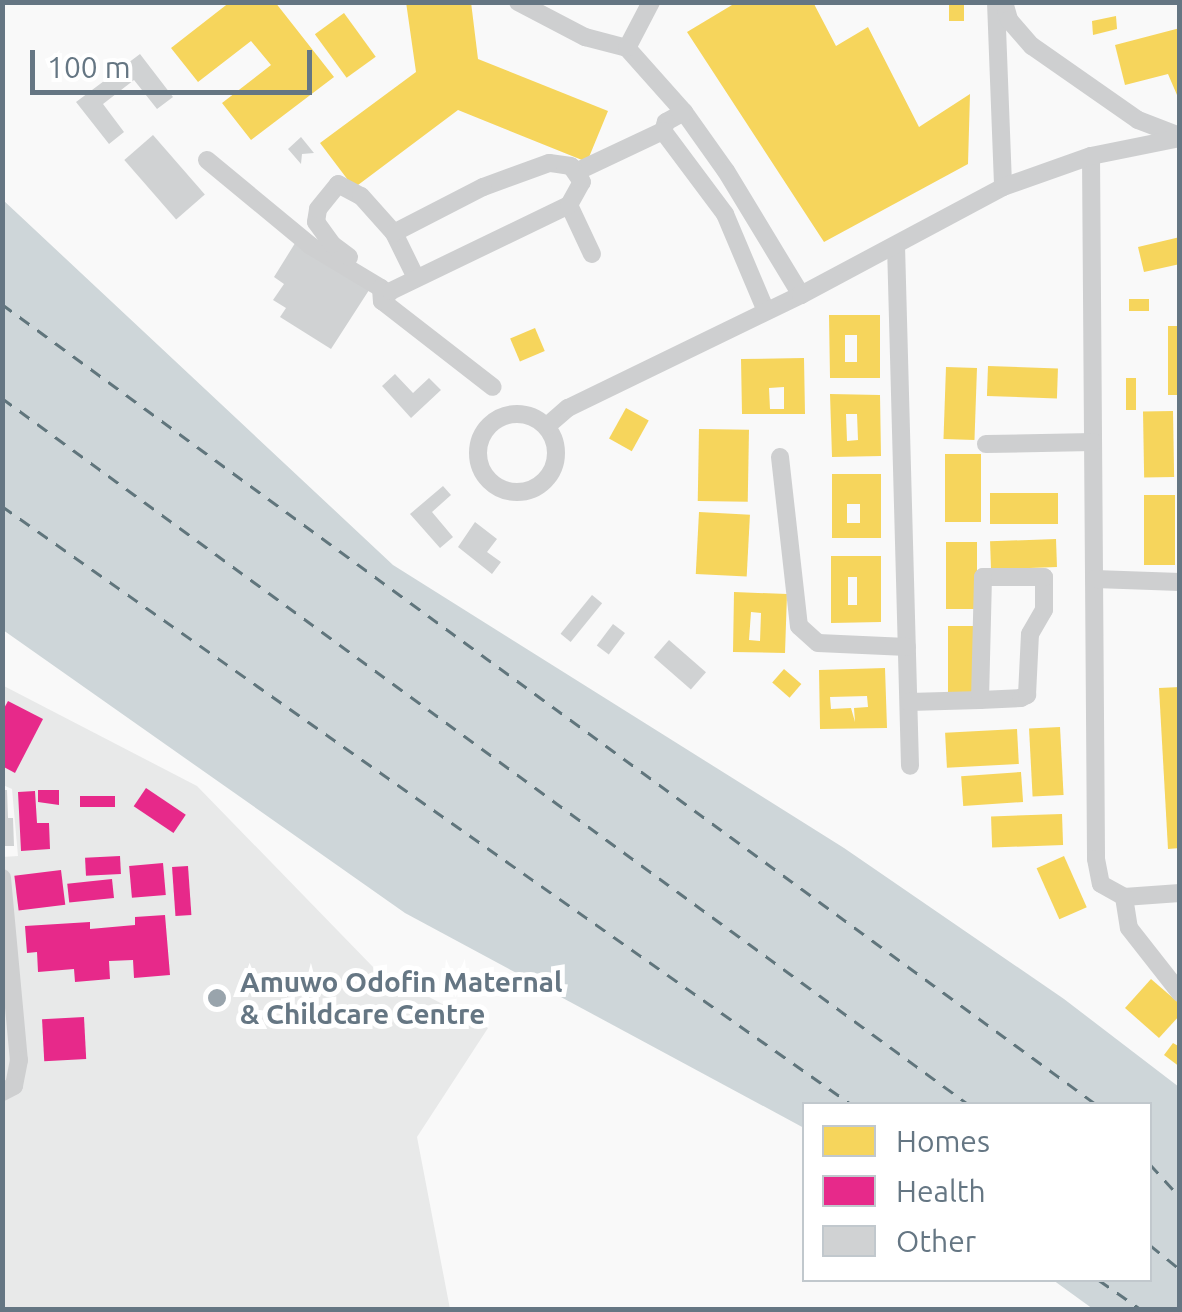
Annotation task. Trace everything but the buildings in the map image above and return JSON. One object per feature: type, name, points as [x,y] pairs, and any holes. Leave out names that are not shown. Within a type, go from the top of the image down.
[{"type":"street","points":[[518,2],[585,36],[626,48],[684,112],[762,224],[801,294]]},
{"type":"street","points":[[626,48],[652,2]]},
{"type":"street","points":[[996,2],[1003,187]]},
{"type":"street","points":[[1004,2],[1009,20],[1032,46],[1138,120],[1180,137]]},
{"type":"street","points":[[578,171],[663,131],[666,122],[684,112]]},
{"type":"street","points":[[663,131],[725,214],[766,311]]},
{"type":"street","points":[[547,426],[568,408],[801,294],[1003,187],[1091,156],[1180,137]]},
{"type":"street","points":[[1091,156],[1096,859],[1101,884],[1124,897],[1180,892]]},
{"type":"street","points":[[207,160],[312,246],[381,288],[386,296]]},
{"type":"street","points":[[386,296],[569,205],[582,182],[578,171],[562,162],[549,163],[483,187],[394,233]]},
{"type":"street","points":[[416,278],[394,233],[361,196],[338,184],[318,208],[316,222],[332,244],[386,296],[493,387]]},
{"type":"street","points":[[569,205],[592,254]]},
{"type":"street","points":[[896,245],[910,766]]},
{"type":"street","points":[[519,412],[547,426],[558,455],[545,483],[515,494],[486,481],[476,451],[489,423],[519,412]]},
{"type":"street","points":[[986,444],[1094,442]]},
{"type":"street","points":[[780,457],[798,626],[818,644],[907,647]]},
{"type":"street","points":[[908,702],[980,700],[1021,698],[1031,690],[1030,634],[1044,610],[1044,577],[983,577],[980,700]]},
{"type":"street","points":[[1095,579],[1180,582]]},
{"type":"street","points":[[2,878],[19,1060],[14,1086],[2,1092]]},
{"type":"street","points":[[1124,897],[1129,928],[1180,993]]},
{"type":"shaded area","points":[[3,200],[393,565],[844,848],[1064,999],[1179,1087],[1179,1309],[1093,1309],[1056,1282],[1152,1282],[1152,1102],[802,1102],[802,1127],[405,913],[3,630]]},
{"type":"shaded area","name":"Amuwo Odofin Maternal & Childcare Centre","points":[[2,685],[197,786],[374,968],[488,1028],[417,1137],[450,1309],[3,1309],[2,857],[18,856],[12,789],[3,785]]},
{"type":"ferry route","points":[[2,304],[1093,1102]]},
{"type":"ferry route","points":[[2,398],[965,1102]]},
{"type":"ferry route","points":[[2,506],[848,1102]]},
{"type":"ferry route","points":[[1152,1166],[1180,1197]]},
{"type":"ferry route","points":[[1152,1247],[1180,1269]]},
{"type":"ferry route","points":[[1102,1282],[1142,1310]]},
{"type":"place","name":"Amuwo Odofin Maternal & Childcare Centre","points":[[217,998]]}]
